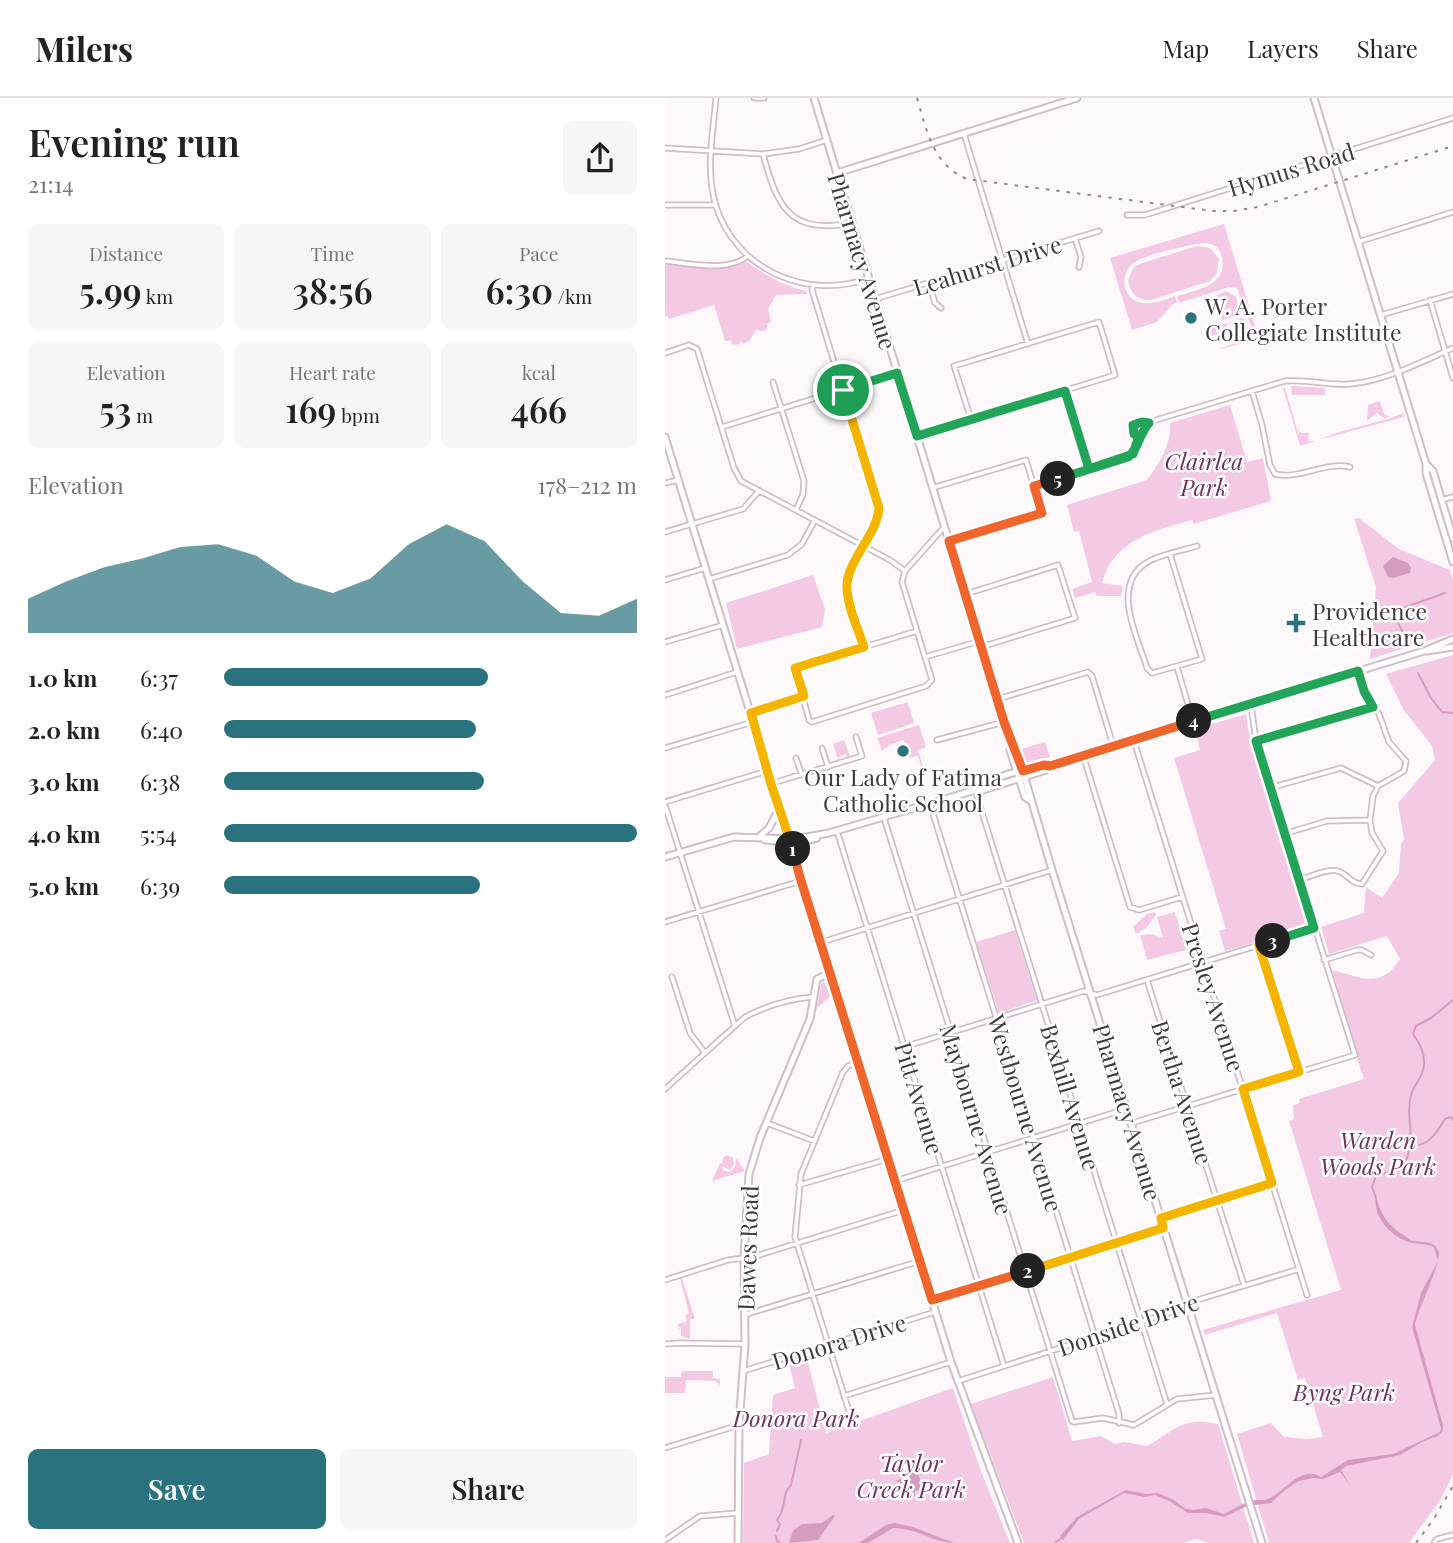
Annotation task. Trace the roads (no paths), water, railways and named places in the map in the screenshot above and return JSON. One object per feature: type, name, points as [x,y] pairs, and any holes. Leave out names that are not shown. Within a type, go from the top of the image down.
[{"type":"main road","name":"Pharmacy Avenue","points":[[814,98],[1012,744],[1010,750],[1031,802],[1262,1543]]},
{"type":"main road","points":[[837,173],[1077,98]]},
{"type":"main road","points":[[1314,98],[1426,464],[1426,473],[1453,562]]},
{"type":"main road","points":[[665,437],[788,841]]},
{"type":"main road","points":[[1426,464],[1433,471],[1453,538]]},
{"type":"main road","points":[[665,857],[723,839],[757,837],[788,841],[884,818],[977,790],[983,783],[1046,770],[1050,766],[1113,745],[1424,651],[1453,639]]},
{"type":"main road","points":[[1424,651],[1453,647]]},
{"type":"main road","points":[[776,798],[951,1363],[1018,1543]]},
{"type":"main road","points":[[757,837],[769,828],[778,811]]},
{"type":"main road","name":"Dawes Road","points":[[738,1543],[739,1425],[745,1344],[744,1257],[749,1174],[810,1019],[818,978],[830,973]]},
{"type":"street","points":[[716,98],[711,182],[716,205],[732,237],[748,257],[793,282],[813,286],[839,285],[869,278]]},
{"type":"street","points":[[754,98],[764,98]]},
{"type":"street","name":"Hymus Road","points":[[1127,215],[1145,215],[1453,118]]},
{"type":"street","points":[[964,134],[1028,344]]},
{"type":"street","points":[[665,148],[763,154],[799,149],[827,140]]},
{"type":"street","points":[[763,154],[779,202],[797,219],[812,225],[851,223]]},
{"type":"street","points":[[665,205],[716,205]]},
{"type":"street","points":[[1358,242],[1453,212]]},
{"type":"street","name":"Leahurst Drive","points":[[876,299],[1099,231]]},
{"type":"street","points":[[1075,239],[1081,257],[1079,267]]},
{"type":"street","points":[[665,261],[724,265],[735,264],[748,257]]},
{"type":"street","points":[[929,283],[935,303],[941,308]]},
{"type":"street","points":[[813,286],[879,508],[876,523],[850,572],[847,589],[864,647]]},
{"type":"street","points":[[1381,316],[1453,295]]},
{"type":"street","points":[[1430,300],[1453,378]]},
{"type":"street","points":[[917,436],[1115,375],[1099,322],[954,366],[971,419]]},
{"type":"street","points":[[665,353],[689,345],[697,349],[736,473],[741,481],[864,546],[905,571]]},
{"type":"street","points":[[1139,436],[1134,434],[1133,425],[1149,423],[1285,381],[1305,379],[1350,384],[1398,372],[1453,348]]},
{"type":"street","points":[[722,427],[897,373]]},
{"type":"street","points":[[773,382],[804,485],[796,510]]},
{"type":"street","points":[[1065,391],[1089,469]]},
{"type":"street","points":[[1252,391],[1263,426],[1270,465],[1275,474],[1301,473],[1335,465],[1350,467]]},
{"type":"street","points":[[1034,486],[1128,457],[1133,454],[1139,436],[1149,423]]},
{"type":"street","points":[[932,488],[1026,460],[1042,513],[949,541]]},
{"type":"street","points":[[665,484],[678,480]]},
{"type":"street","points":[[665,532],[743,509],[758,492]]},
{"type":"street","points":[[1441,500],[1453,496]]},
{"type":"street","points":[[709,579],[788,555],[802,544],[815,520]]},
{"type":"street","points":[[917,631],[795,668],[809,720],[812,722],[926,686],[932,680],[925,657],[902,582],[905,571],[944,527]]},
{"type":"street","points":[[1170,554],[1202,659],[1156,673],[1149,671],[1128,600],[1130,583],[1140,568],[1151,560],[1170,554],[1197,546]]},
{"type":"street","points":[[925,657],[1075,618],[1058,565],[965,594]]},
{"type":"street","points":[[665,580],[705,568]]},
{"type":"street","points":[[665,642],[723,625]]},
{"type":"street","points":[[1177,667],[1193,721]]},
{"type":"street","points":[[1299,880],[1333,871],[1354,883],[1362,884],[1383,851],[1372,832],[1370,820],[1373,796],[1378,786],[1405,771],[1406,764],[1404,757],[1389,742],[1380,714],[1364,691],[1358,671]]},
{"type":"street","points":[[665,695],[737,672]]},
{"type":"street","points":[[997,699],[1089,672],[1113,745]]},
{"type":"street","points":[[751,713],[804,696]]},
{"type":"street","points":[[1132,1123],[1355,1055],[1256,741],[1251,703]]},
{"type":"street","points":[[1256,741],[1373,707]]},
{"type":"street","points":[[665,748],[753,722]]},
{"type":"street","points":[[937,740],[1004,722]]},
{"type":"street","points":[[771,784],[862,756],[856,737]]},
{"type":"street","name":"Presley Avenue","points":[[1133,739],[1307,1295]]},
{"type":"street","points":[[822,748],[828,766]]},
{"type":"street","points":[[1083,755],[1130,907],[1139,910],[1182,897]]},
{"type":"street","points":[[796,758],[802,775]]},
{"type":"street","points":[[1270,788],[1341,768],[1378,786]]},
{"type":"street","points":[[735,1026],[665,803],[767,771]]},
{"type":"street","name":"Bexhill Avenue","points":[[977,790],[1167,1404]]},
{"type":"street","name":"Westbourne Avenue","points":[[930,804],[1119,1414],[1119,1423]]},
{"type":"street","name":"Maybourne Avenue","points":[[884,818],[1072,1420],[1074,1422],[1096,1418],[1119,1423]]},
{"type":"street","points":[[1284,834],[1327,821],[1370,820]]},
{"type":"street","name":"Pitt Avenue","points":[[837,831],[1004,1366]]},
{"type":"street","points":[[820,943],[1052,870]]},
{"type":"street","points":[[665,922],[800,878]]},
{"type":"street","points":[[904,1047],[1084,991],[1097,995],[1314,928]]},
{"type":"street","points":[[1259,946],[1299,1072]]},
{"type":"street","points":[[1324,960],[1357,950],[1371,955]]},
{"type":"street","points":[[672,977],[691,1036],[705,1053]]},
{"type":"street","name":"Bertha Avenue","points":[[1147,980],[1244,1285]]},
{"type":"street","points":[[665,1089],[735,1026],[757,1011],[814,997]]},
{"type":"street","points":[[852,1420],[795,1237],[801,1174],[843,1072],[848,1066],[858,1062]]},
{"type":"street","points":[[895,1181],[1126,1109]]},
{"type":"street","points":[[767,1123],[814,1141]]},
{"type":"street","points":[[799,1185],[888,1159]]},
{"type":"street","points":[[1161,1218],[1272,1183]]},
{"type":"street","points":[[665,1280],[728,1260],[753,1257],[904,1210]]},
{"type":"street","points":[[932,1300],[1163,1228]]},
{"type":"street","points":[[744,1315],[920,1261]]},
{"type":"street","name":"Donside Drive","points":[[958,1381],[1141,1322],[1194,1301],[1299,1269]]},
{"type":"street","name":"Donora Drive","points":[[743,1371],[936,1312]]},
{"type":"street","points":[[665,1345],[680,1342],[745,1344]]},
{"type":"street","points":[[844,1396],[951,1363]]},
{"type":"street","points":[[1119,1423],[1133,1424],[1177,1399],[1216,1395]]},
{"type":"street","points":[[665,1448],[739,1425]]},
{"type":"street","points":[[665,1540],[700,1516],[738,1513]]},
{"type":"street","points":[[1434,1543],[1437,1539],[1453,1535]]},
{"type":"waterway","points":[[1406,638],[1397,621],[1403,608],[1445,593]]},
{"type":"waterway","points":[[1418,673],[1442,712],[1453,713]]},
{"type":"waterway","points":[[1376,1198],[1372,1187],[1376,1176],[1403,1167],[1408,1156],[1411,1137],[1409,1104],[1424,1065],[1422,1049],[1413,1034],[1416,1026],[1453,1000]]},
{"type":"waterway","points":[[1412,1146],[1428,1141],[1445,1119],[1451,1117],[1453,1120]]},
{"type":"waterway","points":[[777,1531],[780,1524],[777,1520],[791,1485],[801,1440]]},
{"type":"waterway","points":[[776,1536],[780,1543]]},
{"type":"waterway","points":[[1055,1543],[1063,1537]]},
{"type":"railway","points":[[917,98],[928,134],[938,155],[955,173],[967,179],[1213,211],[1258,207],[1453,146]]},
{"type":"railway","points":[[1416,1543],[1453,1486]]},
{"type":"place","name":"W. A. Porter Collegiate Institute","points":[[1191,318]]},
{"type":"place","name":"Providence Healthcare","points":[[1296,623]]},
{"type":"place","name":"Our Lady of Fatima Catholic School","points":[[903,751]]},
{"type":"park label","name":"Clairlea Park","points":[[1204,473]]},
{"type":"park label","name":"Warden Woods Park","points":[[1378,1152]]},
{"type":"park label","name":"Byng Park","points":[[1344,1391]]},
{"type":"park label","name":"Donora Park","points":[[796,1417]]},
{"type":"park label","name":"Taylor Creek Park","points":[[911,1475]]}]
